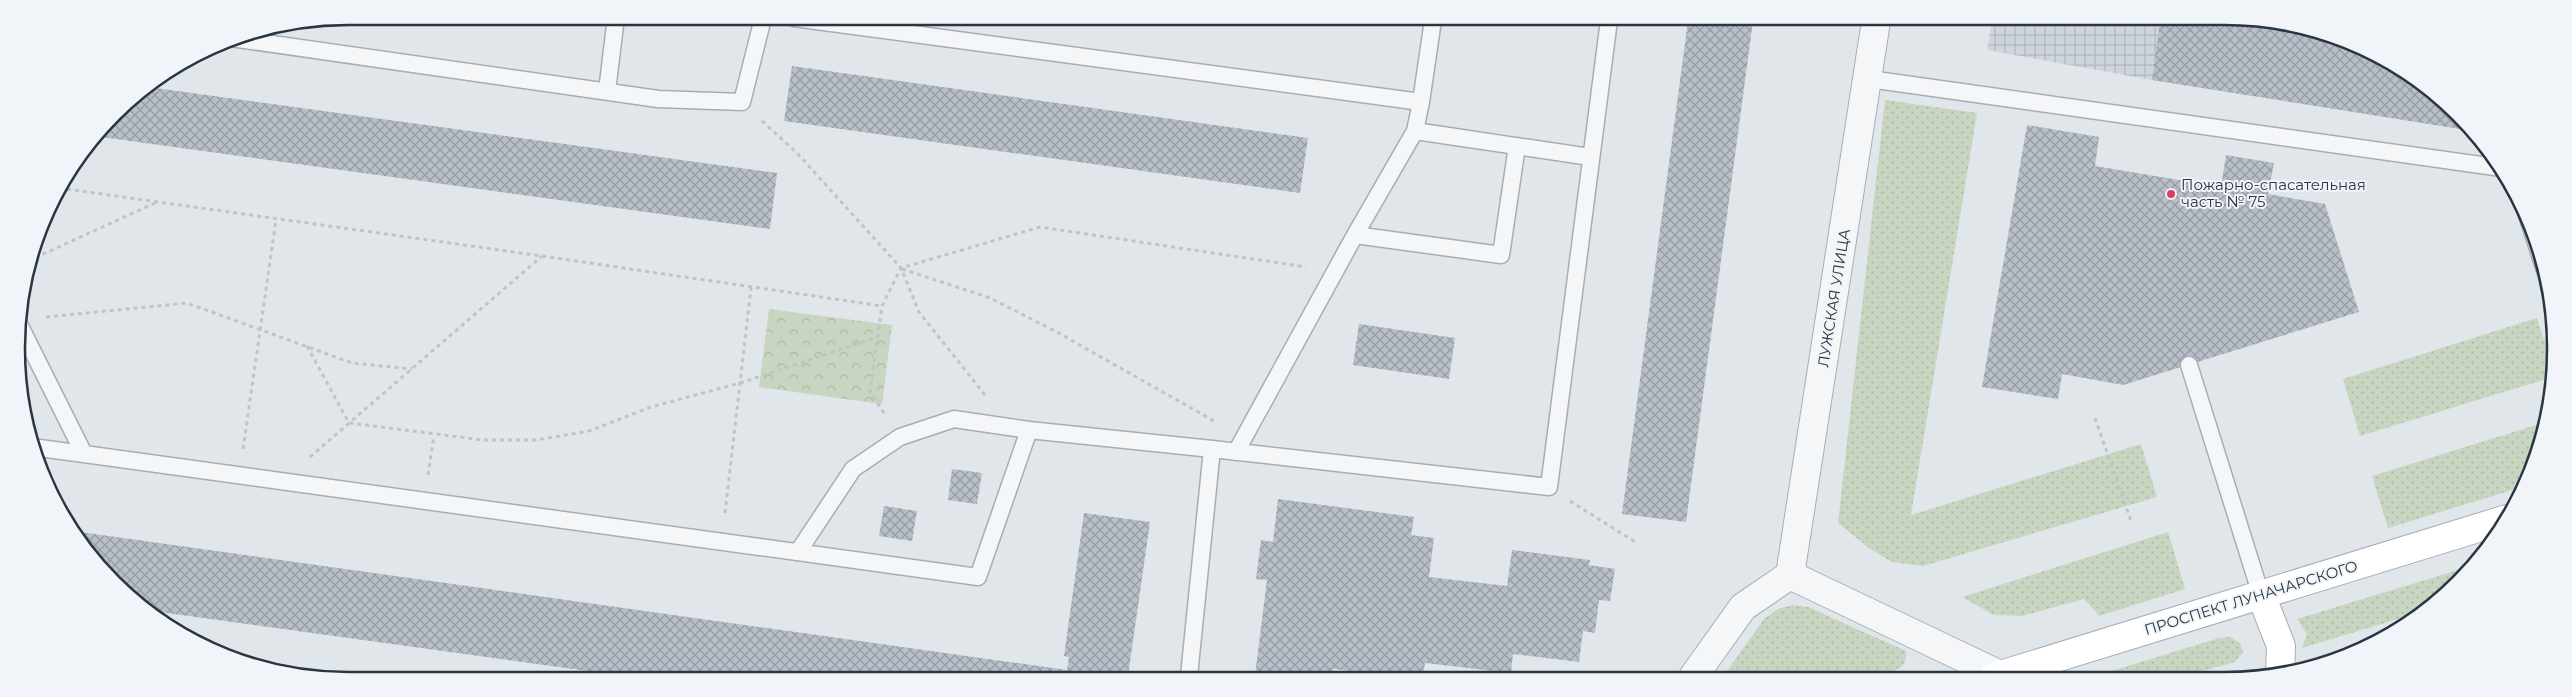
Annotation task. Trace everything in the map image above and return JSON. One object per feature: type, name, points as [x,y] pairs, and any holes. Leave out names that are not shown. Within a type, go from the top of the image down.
[{"type":"main road","name":"ПРОСПЕКТ ЛУНАЧАРСКОГО","points":[[2010,672],[2495,523]]},
{"type":"main road","points":[[2261,595],[2281,646],[2280,667]]},
{"type":"street","name":"ЛУЖСКАЯ УЛИЦА","points":[[1790,575],[1869,80],[1876,25]]},
{"type":"street","points":[[1697,672],[1743,607],[1790,575],[1989,672]]},
{"type":"lane","points":[[607,92],[615,25]]},
{"type":"lane","points":[[249,41],[658,99],[742,102],[761,25]]},
{"type":"lane","points":[[846,25],[1421,102]]},
{"type":"lane","points":[[1236,452],[1334,271],[1415,131],[1432,25]]},
{"type":"lane","points":[[798,552],[852,469],[900,437],[954,420],[1029,430],[1549,487],[1608,25]]},
{"type":"lane","points":[[1869,80],[2490,166]]},
{"type":"lane","points":[[1415,131],[1590,157]]},
{"type":"lane","points":[[1355,235],[1501,255],[1516,146]]},
{"type":"lane","points":[[26,337],[84,454]]},
{"type":"lane","points":[[2189,365],[2261,595]]},
{"type":"lane","points":[[41,448],[978,577],[1029,430]]},
{"type":"lane","points":[[1189,672],[1212,449]]},
{"type":"path","points":[[742,102],[798,153],[900,268],[919,312],[1009,426]]},
{"type":"path","points":[[67,189],[882,306]]},
{"type":"path","points":[[39,256],[157,202]]},
{"type":"path","points":[[240,476],[276,220]]},
{"type":"path","points":[[900,437],[870,392],[882,306],[900,268],[1040,227],[1334,271]]},
{"type":"path","points":[[282,481],[542,256]]},
{"type":"path","points":[[900,268],[990,298],[1055,331],[1212,418],[1236,452]]},
{"type":"path","points":[[722,542],[752,288]]},
{"type":"path","points":[[38,318],[186,302],[352,363],[412,369]]},
{"type":"path","points":[[349,423],[434,436],[483,440],[536,440],[588,431],[651,407],[740,383],[878,337]]},
{"type":"path","points":[[308,346],[349,423]]},
{"type":"path","points":[[2095,418],[2132,524]]},
{"type":"path","points":[[425,501],[434,436]]},
{"type":"path","points":[[1549,487],[1637,543]]},
{"type":"shaded area","points":[[1991,25],[2224,25],[2287,31],[2327,42],[2367,58],[2385,68],[2437,105],[2461,129],[2152,80],[1987,50]]},
{"type":"green space","points":[[1885,100],[1977,113],[1911,515],[2141,444],[2157,497],[1923,566],[1892,562],[1869,548],[1838,523]]},
{"type":"green space","points":[[769,309],[892,325],[882,404],[759,387]]},
{"type":"green space","points":[[2537,318],[2547,349],[2545,379],[2360,436],[2343,379]]},
{"type":"green space","points":[[2538,425],[2530,452],[2515,489],[2388,528],[2372,476]]},
{"type":"green space","points":[[2168,532],[2185,589],[2099,616],[2084,599],[2022,616],[1994,615],[1962,597]]},
{"type":"green space","points":[[2459,570],[2437,592],[2402,618],[2302,648],[2307,634],[2297,619]]},
{"type":"green space","points":[[1793,605],[1808,607],[1906,651],[1906,659],[1901,667],[1888,672],[1727,672],[1764,619],[1778,609]]},
{"type":"green space","points":[[2230,637],[2240,643],[2243,652],[2235,662],[2199,672],[2108,672],[2219,638]]},
{"type":"building","points":[[1687,25],[1752,25],[1686,522],[1622,514]]},
{"type":"building","points":[[2160,25],[2224,25],[2287,31],[2327,42],[2367,58],[2385,68],[2437,105],[2461,129],[2152,80]]},
{"type":"building","points":[[792,66],[1308,138],[1300,193],[784,121]]},
{"type":"building","points":[[157,88],[777,173],[770,229],[103,137],[135,105]]},
{"type":"building","points":[[2027,125],[2099,137],[2095,166],[2221,187],[2226,155],[2274,163],[2268,194],[2325,204],[2359,312],[2123,385],[2062,374],[2058,399],[1982,387]]},
{"type":"building","points":[[1359,324],[1455,338],[1449,379],[1353,365]]},
{"type":"building","points":[[952,469],[982,473],[977,504],[948,500]]},
{"type":"building","points":[[1278,499],[1414,517],[1411,535],[1434,538],[1429,577],[1507,586],[1512,550],[1590,560],[1589,565],[1615,569],[1610,601],[1599,600],[1595,633],[1583,631],[1579,662],[1513,654],[1511,672],[1425,663],[1424,672],[1360,672],[1333,669],[1333,672],[1255,672],[1267,580],[1256,579],[1261,540],[1273,542]]},
{"type":"building","points":[[884,506],[917,511],[912,541],[879,536]]},
{"type":"building","points":[[1084,513],[1150,522],[1129,672],[594,672],[163,612],[135,592],[105,562],[83,532],[1067,670],[1069,657],[1064,656]]},
{"type":"place","name":"Пожарно-спасательная часть № 75","points":[[2171,194]]}]
